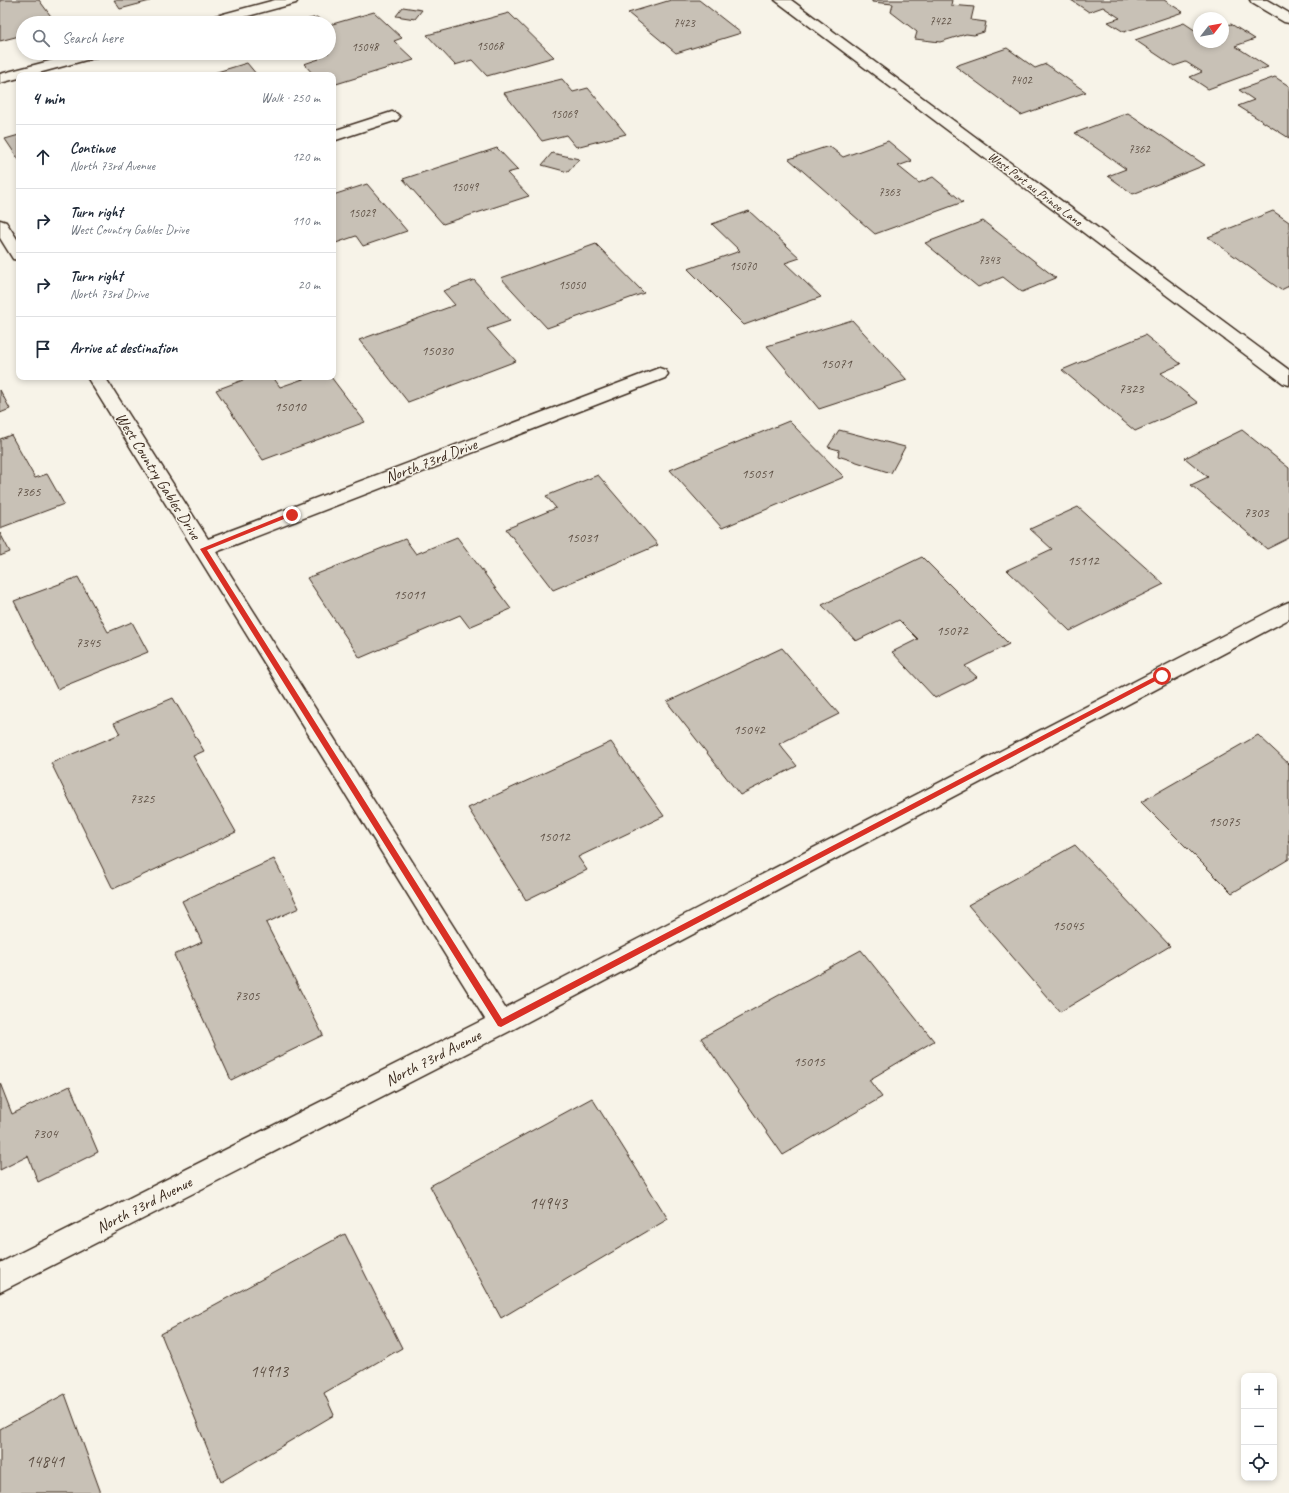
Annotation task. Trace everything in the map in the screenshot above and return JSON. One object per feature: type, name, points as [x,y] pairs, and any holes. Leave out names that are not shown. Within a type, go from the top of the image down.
[{"type":"street","points":[[232,16],[290,0]]},
{"type":"street","name":"West Port au Prince Lane","points":[[782,0],[1289,379]]},
{"type":"street","points":[[1257,0],[1289,19]]},
{"type":"street","points":[[26,72],[70,60]]},
{"type":"street","points":[[0,79],[16,75]]},
{"type":"street","points":[[336,135],[392,117]]},
{"type":"street","points":[[9,232],[16,248]]},
{"type":"street","name":"North 73rd Drive","points":[[203,549],[660,374]]},
{"type":"street","name":"West Country Gables Drive","points":[[98,380],[501,1023]]},
{"type":"street","name":"North 73rd Avenue","points":[[0,1278],[501,1023],[1289,610]]},
{"type":"building","points":[[0,0],[39,0],[51,16],[16,16],[16,37],[0,41]]},
{"type":"building","points":[[114,0],[149,0],[150,1],[120,9]]},
{"type":"building","points":[[671,0],[699,0],[741,33],[676,53],[628,13]]},
{"type":"building","points":[[872,0],[952,0],[951,5],[974,7],[971,20],[986,22],[984,32],[974,35],[966,34],[940,42],[915,39],[917,32],[891,12],[893,4],[872,2]]},
{"type":"building","points":[[1071,0],[1164,0],[1183,12],[1124,32],[1108,22],[1120,18],[1103,7],[1089,12]]},
{"type":"building","points":[[403,7],[422,10],[415,19],[396,16]]},
{"type":"building","points":[[374,12],[402,38],[394,41],[414,60],[336,84],[336,72],[311,72],[304,64],[316,60],[336,60],[336,23]]},
{"type":"building","points":[[509,13],[554,57],[487,76],[472,60],[455,65],[427,35]]},
{"type":"building","points":[[1184,23],[1193,29],[1193,48],[1229,48],[1229,24],[1231,24],[1255,39],[1235,46],[1268,67],[1208,89],[1190,77],[1202,72],[1186,62],[1174,66],[1135,40]]},
{"type":"building","points":[[1007,48],[1035,68],[1046,64],[1086,92],[1021,115],[955,66]]},
{"type":"building","points":[[247,63],[254,72],[217,72]]},
{"type":"building","points":[[1275,77],[1289,86],[1289,138],[1238,106],[1254,100],[1239,90]]},
{"type":"building","points":[[562,79],[573,92],[588,88],[626,134],[576,147],[566,135],[542,141],[504,93]]},
{"type":"building","points":[[1128,113],[1205,165],[1133,194],[1108,176],[1126,169],[1075,133]]},
{"type":"building","points":[[16,136],[16,156],[5,139]]},
{"type":"building","points":[[888,141],[912,161],[898,166],[919,183],[933,177],[963,202],[875,234],[789,159],[829,146],[843,157]]},
{"type":"building","points":[[497,148],[518,170],[507,173],[529,196],[443,224],[403,179]]},
{"type":"building","points":[[552,153],[579,159],[568,172],[542,165]]},
{"type":"building","points":[[367,184],[407,231],[363,246],[356,236],[336,243],[336,194]]},
{"type":"building","points":[[749,211],[800,258],[785,263],[821,297],[744,325],[688,269],[740,251],[712,224]]},
{"type":"building","points":[[1273,211],[1289,222],[1289,286],[1281,290],[1208,237]]},
{"type":"building","points":[[983,221],[1056,278],[1022,292],[1003,277],[978,287],[925,243]]},
{"type":"building","points":[[596,244],[644,293],[547,328],[501,278]]},
{"type":"building","points":[[474,280],[510,321],[487,329],[516,361],[408,402],[359,340],[455,305],[443,291]]},
{"type":"building","points":[[852,320],[907,380],[819,409],[767,346]]},
{"type":"building","points":[[1145,335],[1181,364],[1161,373],[1198,403],[1135,431],[1062,370]]},
{"type":"building","points":[[243,380],[275,380],[280,387],[300,380],[333,380],[365,422],[263,460],[216,390]]},
{"type":"building","points":[[0,390],[10,409],[0,413]]},
{"type":"building","points":[[789,421],[844,477],[722,528],[670,470]]},
{"type":"building","points":[[839,430],[905,447],[891,473],[838,456],[839,450],[828,447]]},
{"type":"building","points":[[1242,430],[1289,468],[1289,538],[1267,549],[1191,485],[1208,477],[1185,458]]},
{"type":"building","points":[[11,435],[35,478],[47,474],[64,504],[0,528],[0,439]]},
{"type":"building","points":[[598,475],[658,545],[553,590],[506,529],[556,508],[546,496]]},
{"type":"building","points":[[1078,507],[1164,584],[1070,631],[1007,570],[1052,549],[1030,529]]},
{"type":"building","points":[[0,533],[10,552],[0,556]]},
{"type":"building","points":[[457,537],[511,609],[469,627],[460,615],[360,658],[307,578],[405,539],[416,554]]},
{"type":"building","points":[[922,557],[1009,644],[965,666],[977,677],[935,698],[892,652],[918,639],[899,620],[856,641],[822,605]]},
{"type":"building","points":[[78,577],[108,632],[132,622],[148,652],[57,689],[14,601]]},
{"type":"building","points":[[782,648],[839,714],[779,744],[797,766],[740,795],[667,702]]},
{"type":"building","points":[[173,698],[204,751],[193,756],[236,832],[113,889],[51,763],[120,734],[114,723]]},
{"type":"building","points":[[1258,735],[1289,764],[1289,859],[1232,893],[1141,802]]},
{"type":"building","points":[[611,742],[664,816],[578,857],[587,870],[526,900],[468,808]]},
{"type":"building","points":[[1075,845],[1170,946],[1060,1012],[968,905]]},
{"type":"building","points":[[274,859],[299,908],[266,923],[323,1035],[231,1080],[174,955],[202,942],[182,901]]},
{"type":"building","points":[[861,950],[934,1041],[869,1080],[882,1097],[783,1155],[701,1038]]},
{"type":"building","points":[[0,1083],[12,1114],[70,1086],[98,1152],[38,1182],[28,1156],[0,1170]]},
{"type":"building","points":[[592,1098],[668,1219],[501,1318],[430,1186]]},
{"type":"building","points":[[345,1234],[402,1348],[324,1393],[334,1415],[221,1482],[161,1334]]},
{"type":"building","points":[[65,1394],[101,1493],[0,1493],[0,1429]]},
{"type":"route","points":[[292,515],[203,549],[501,1023],[1162,676]]}]
